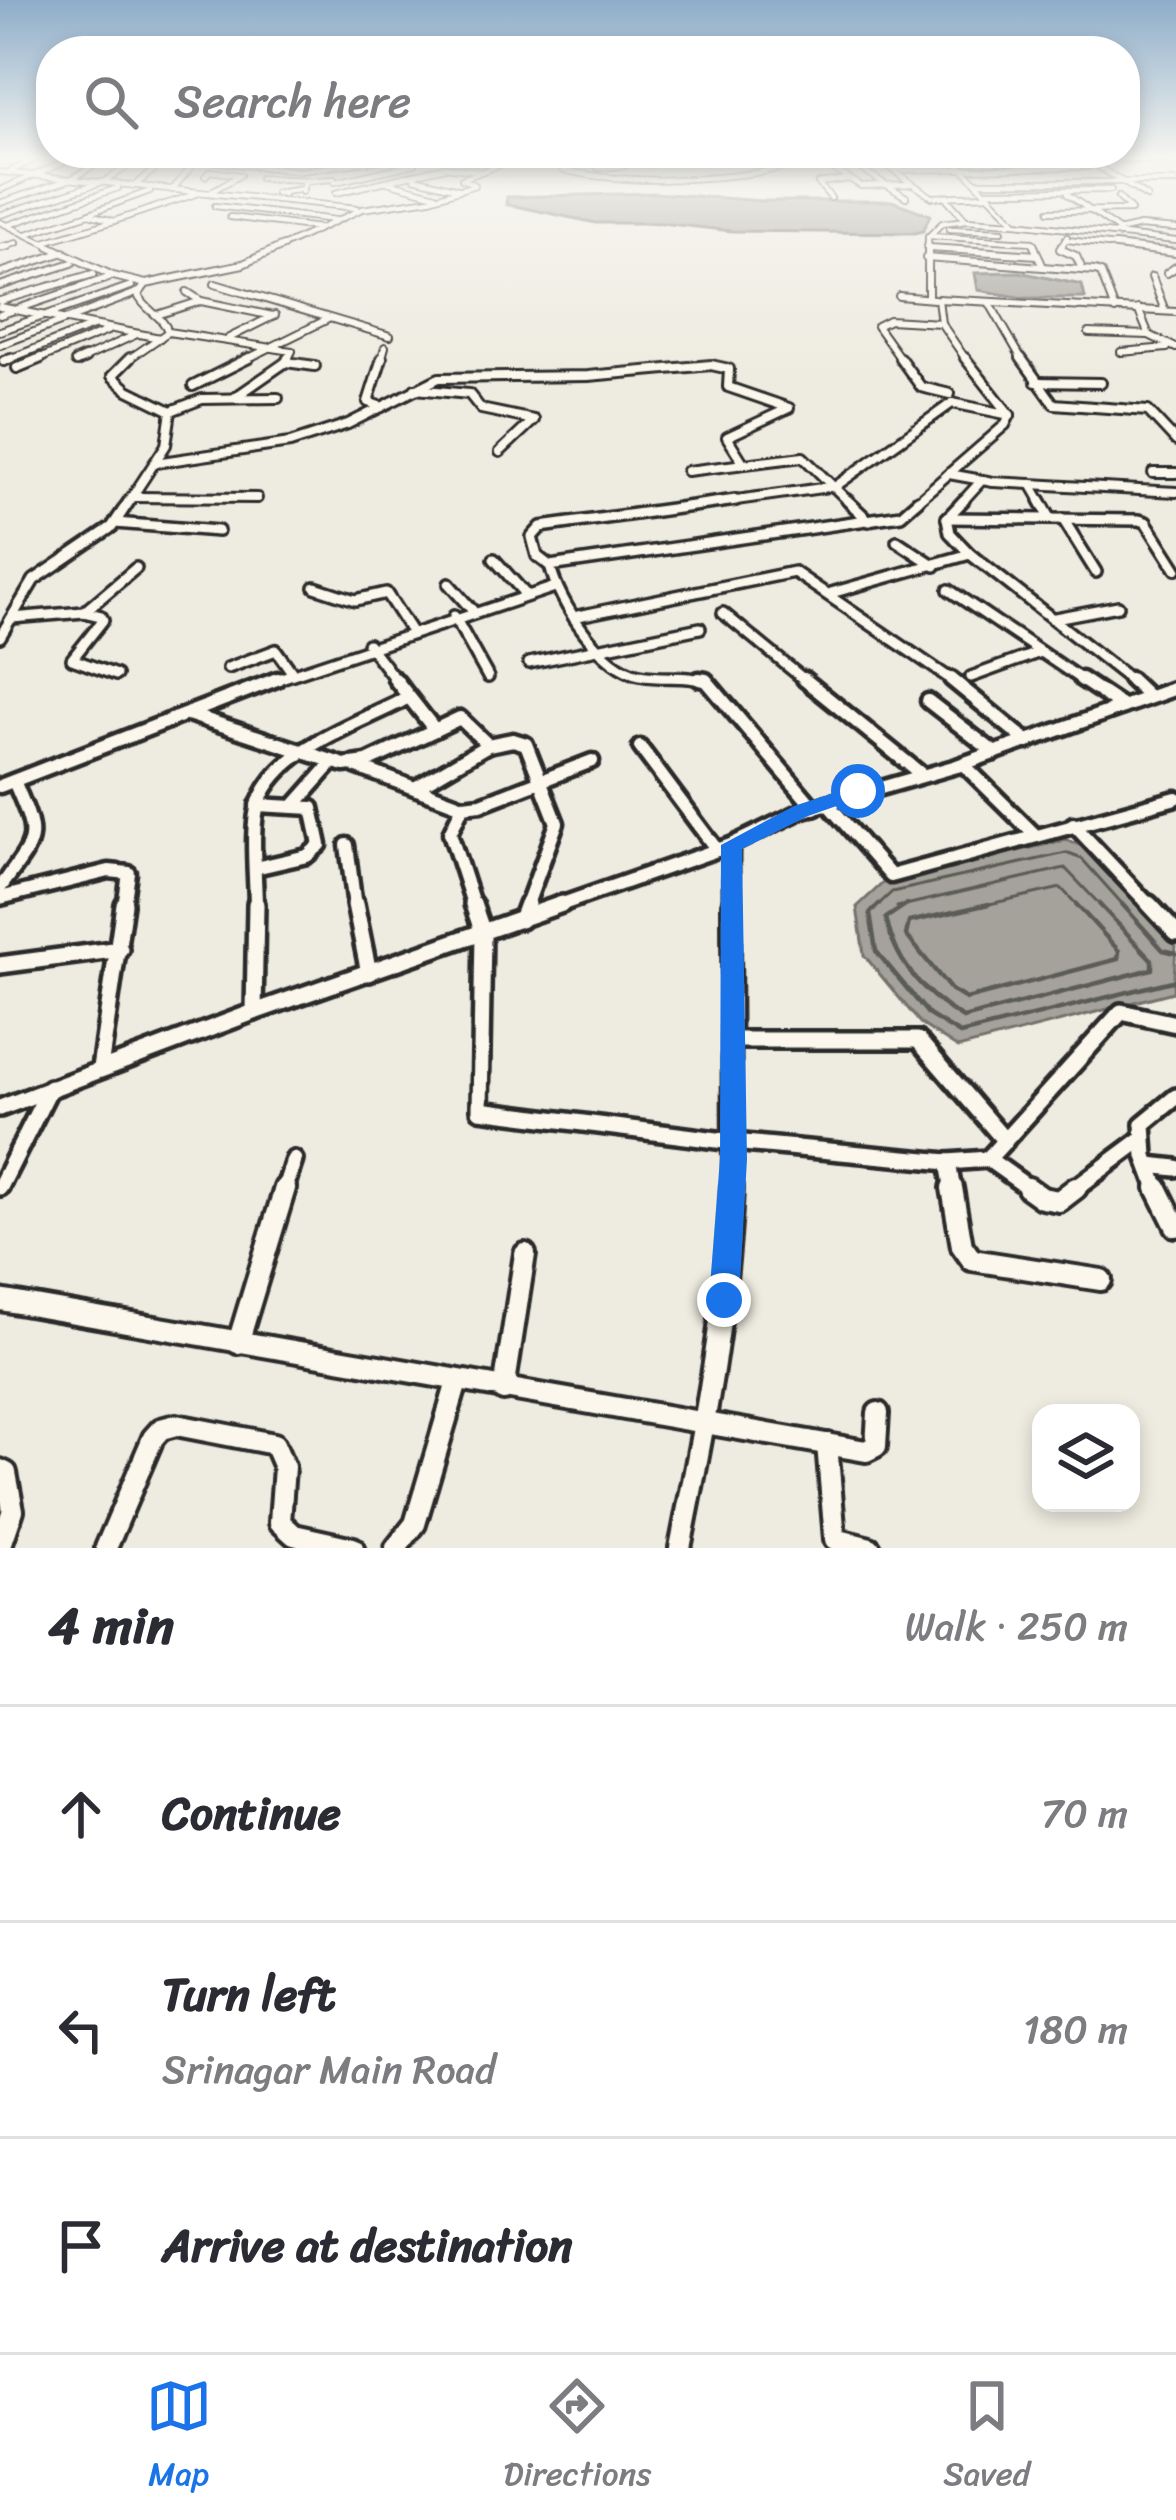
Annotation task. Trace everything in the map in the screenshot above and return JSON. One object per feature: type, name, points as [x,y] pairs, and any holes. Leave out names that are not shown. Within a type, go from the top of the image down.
[{"type":"street","points":[[21,230],[142,288]]},
{"type":"street","points":[[27,233],[36,230]]},
{"type":"street","points":[[44,242],[83,230]]},
{"type":"street","points":[[0,346],[142,288],[232,268],[315,230]]},
{"type":"street","points":[[934,230],[928,236],[926,258],[941,322],[983,387],[1010,415]]},
{"type":"street","points":[[985,230],[1002,231]]},
{"type":"street","points":[[1065,230],[1068,240]]},
{"type":"street","points":[[1079,230],[1176,241]]},
{"type":"street","points":[[1109,233],[1120,231]]},
{"type":"street","points":[[928,236],[1033,242],[1042,267]]},
{"type":"street","points":[[1068,240],[1176,260]]},
{"type":"street","points":[[1068,240],[1060,249],[1076,256],[1082,269]]},
{"type":"street","points":[[0,248],[17,243]]},
{"type":"street","points":[[929,248],[1038,255]]},
{"type":"street","points":[[0,273],[64,253]]},
{"type":"street","points":[[1116,253],[1176,260]]},
{"type":"street","points":[[926,258],[1101,273],[1115,310]]},
{"type":"street","points":[[1167,272],[1176,260]]},
{"type":"street","points":[[1,285],[72,263]]},
{"type":"street","points":[[0,308],[93,274]]},
{"type":"street","points":[[1152,277],[1170,311]]},
{"type":"street","points":[[16,310],[107,278]]},
{"type":"street","points":[[215,284],[390,336]]},
{"type":"street","points":[[0,331],[130,286]]},
{"type":"street","points":[[142,288],[140,303],[157,315],[164,335]]},
{"type":"street","points":[[187,292],[201,301],[273,316]]},
{"type":"street","points":[[899,296],[1170,311]]},
{"type":"street","points":[[157,315],[201,301]]},
{"type":"street","points":[[989,302],[994,318],[1036,382],[1060,407],[1141,410],[1160,422],[1176,441]]},
{"type":"street","points":[[228,339],[292,307]]},
{"type":"street","points":[[0,308],[138,334],[181,331],[292,351],[286,362],[234,398]]},
{"type":"street","points":[[1086,309],[1093,324]]},
{"type":"street","points":[[1138,309],[1149,335]]},
{"type":"street","points":[[172,312],[179,317],[181,331]]},
{"type":"street","points":[[193,386],[328,319]]},
{"type":"street","points":[[941,322],[889,320],[877,326],[921,387],[950,394]]},
{"type":"street","points":[[4,361],[94,325]]},
{"type":"street","points":[[17,368],[113,329]]},
{"type":"street","points":[[1089,333],[1149,335],[1172,348]]},
{"type":"street","points":[[76,362],[138,334]]},
{"type":"street","points":[[164,335],[113,370],[112,376],[128,390],[171,411],[202,399],[278,398]]},
{"type":"street","points":[[382,406],[368,402],[385,347]]},
{"type":"street","points":[[1121,352],[1172,348]]},
{"type":"street","points":[[286,362],[315,366]]},
{"type":"street","points":[[154,463],[290,443],[348,424],[439,378],[588,376],[720,365],[730,369],[728,387],[790,408],[727,437],[744,464]]},
{"type":"street","points":[[1036,382],[1101,383]]},
{"type":"street","points":[[414,389],[469,394],[481,409],[534,420],[500,452]]},
{"type":"street","points":[[1010,415],[952,403],[836,486],[541,527],[532,537],[537,556],[550,566],[555,587],[618,667],[634,675],[706,680],[891,876],[1176,798]]},
{"type":"street","points":[[120,524],[130,497],[171,433],[171,411]]},
{"type":"street","points":[[550,566],[901,515],[1005,425],[1010,415]]},
{"type":"street","points":[[1160,422],[1176,423]]},
{"type":"street","points":[[687,471],[803,458],[869,521]]},
{"type":"street","points":[[1153,473],[1176,473]]},
{"type":"street","points":[[950,474],[1176,492]]},
{"type":"street","points":[[947,518],[982,480]]},
{"type":"street","points":[[1031,484],[1049,516]]},
{"type":"street","points":[[1126,491],[1176,569]]},
{"type":"street","points":[[130,497],[257,498]]},
{"type":"street","points":[[947,518],[1146,522]]},
{"type":"street","points":[[947,518],[950,533],[970,554],[1055,617],[1149,698]]},
{"type":"street","points":[[1063,519],[1096,572]]},
{"type":"street","points":[[0,637],[34,580],[120,524],[218,531]]},
{"type":"street","points":[[897,541],[935,566]]},
{"type":"street","points":[[831,593],[970,554]]},
{"type":"street","points":[[494,559],[526,595]]},
{"type":"street","points":[[84,612],[136,568]]},
{"type":"street","points":[[578,616],[794,572],[974,695],[1028,742]]},
{"type":"street","points":[[448,584],[473,611]]},
{"type":"street","points":[[315,587],[355,600],[386,593],[410,630]]},
{"type":"street","points":[[0,888],[30,847],[35,830],[7,783],[291,671],[555,587]]},
{"type":"street","points":[[949,590],[1123,707]]},
{"type":"street","points":[[1055,617],[1118,606]]},
{"type":"street","points":[[12,618],[84,612],[103,620],[72,659],[116,675]]},
{"type":"street","points":[[723,614],[921,774]]},
{"type":"street","points":[[454,616],[488,677]]},
{"type":"street","points":[[529,663],[700,628]]},
{"type":"street","points":[[368,644],[405,699],[422,709],[435,730]]},
{"type":"street","points":[[228,668],[276,650],[291,671]]},
{"type":"street","points":[[971,677],[1040,652]]},
{"type":"street","points":[[0,1108],[254,1012],[724,848],[820,806],[1174,693]]},
{"type":"street","points":[[254,1012],[257,805],[269,785],[315,741],[405,699]]},
{"type":"street","points":[[928,701],[995,753]]},
{"type":"street","points":[[187,713],[463,806],[481,804],[592,760]]},
{"type":"street","points":[[354,766],[463,719],[488,745]]},
{"type":"street","points":[[415,788],[488,745],[513,740],[526,744],[557,823],[520,920]]},
{"type":"street","points":[[640,747],[724,848],[732,1040],[729,1265],[680,1548]]},
{"type":"street","points":[[294,806],[333,762]]},
{"type":"street","points":[[963,764],[1035,835]]},
{"type":"street","points":[[255,868],[318,850],[312,808],[257,805]]},
{"type":"street","points":[[463,806],[450,833],[483,933],[481,1109],[733,1142],[948,1162],[988,1160],[1042,1198],[1059,1201],[1142,1139]]},
{"type":"street","points":[[1073,824],[1176,932]]},
{"type":"street","points":[[346,845],[358,934],[369,973]]},
{"type":"street","points":[[0,898],[109,871],[129,873],[100,1068]]},
{"type":"street","points":[[0,965],[120,949]]},
{"type":"street","points":[[988,1160],[1121,1012],[1176,1024]]},
{"type":"street","points":[[732,1040],[918,1040],[1005,1141]]},
{"type":"street","points":[[0,1187],[50,1088]]},
{"type":"street","points":[[1176,1097],[1143,1124],[1142,1139],[1168,1218],[1176,1226]]},
{"type":"street","points":[[238,1343],[295,1160]]},
{"type":"street","points":[[948,1162],[962,1246],[972,1260],[1101,1280]]},
{"type":"street","points":[[1149,1165],[1176,1168]]},
{"type":"street","points":[[504,1390],[525,1253]]},
{"type":"street","points":[[0,1300],[866,1451],[876,1446],[878,1413]]},
{"type":"street","points":[[396,1548],[415,1524],[457,1382]]},
{"type":"street","points":[[106,1548],[153,1438],[176,1425],[274,1444],[284,1467],[280,1522],[294,1534],[353,1548]]},
{"type":"street","points":[[827,1444],[835,1539],[870,1548]]},
{"type":"street","points":[[0,1470],[6,1473],[13,1510],[0,1548]]},
{"type":"water","points":[[725,230],[923,230],[915,233]]},
{"type":"water","points":[[1019,272],[1082,285],[1085,298],[1024,298],[978,290],[975,273]]},
{"type":"water","points":[[1066,840],[1088,848],[1176,946],[1173,992],[958,1048],[921,1024],[864,955],[857,907],[885,881]]},
{"type":"route","points":[[724,1300],[733,1159],[731,845],[801,811],[858,791]]}]
